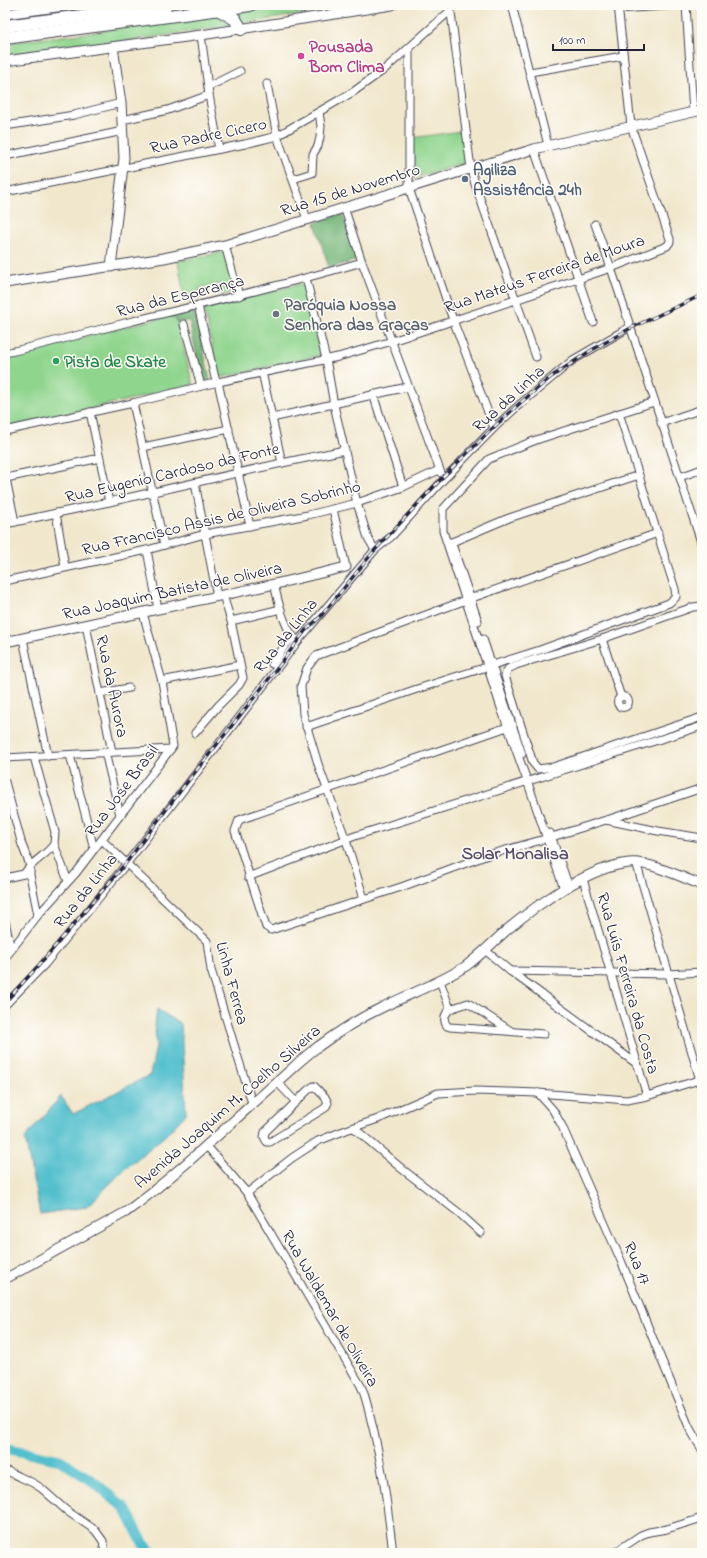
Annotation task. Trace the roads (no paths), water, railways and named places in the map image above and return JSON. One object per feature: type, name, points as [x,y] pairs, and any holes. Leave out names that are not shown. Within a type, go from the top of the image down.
[{"type":"highway","points":[[5,26],[166,5]]},
{"type":"highway","points":[[5,38],[250,5]]},
{"type":"highway","points":[[218,9],[235,19],[241,29]]},
{"type":"main road","points":[[5,14],[72,5]]},
{"type":"main road","points":[[5,61],[201,35],[392,5]]},
{"type":"main road","points":[[111,267],[123,169],[121,104],[113,47]]},
{"type":"main road","name":"Rua 15 de Novembro","points":[[5,283],[164,258],[225,245],[534,149],[631,126],[699,113]]},
{"type":"main road","name":"Rua Joaquim Batista de Oliveira","points":[[5,641],[23,639],[86,626],[346,567]]},
{"type":"main road","name":"Avenida Joaquim M. Coelho Silveira","points":[[5,1279],[126,1212],[144,1199],[297,1063],[319,1046],[357,1021],[381,1008],[440,981],[467,965],[528,913],[566,888],[619,864],[636,862],[651,866],[702,886]]},
{"type":"street","points":[[512,5],[548,146]]},
{"type":"street","points":[[631,126],[618,7],[680,5]]},
{"type":"street","points":[[686,5],[699,113]]},
{"type":"street","points":[[451,8],[471,169],[536,357]]},
{"type":"street","name":"Rua Padre Cicero","points":[[5,192],[219,150],[277,136],[366,84],[409,49],[451,8]]},
{"type":"street","points":[[201,35],[209,95],[219,150]]},
{"type":"street","points":[[409,49],[408,188],[453,320],[494,428]]},
{"type":"street","points":[[530,72],[623,56]]},
{"type":"street","points":[[208,87],[240,71]]},
{"type":"street","points":[[267,84],[277,136],[307,219]]},
{"type":"street","points":[[122,120],[168,110],[194,102],[209,95]]},
{"type":"street","points":[[5,126],[74,115],[121,104]]},
{"type":"street","points":[[293,179],[312,172],[313,154],[318,146],[320,137],[321,126],[318,112]]},
{"type":"street","name":"Rua Mateus Ferreira de Moura","points":[[5,431],[133,403],[217,382],[326,359],[392,341],[611,268],[664,248],[670,241],[631,126]]},
{"type":"street","points":[[5,156],[123,131]]},
{"type":"street","points":[[534,149],[593,322]]},
{"type":"street","points":[[344,207],[407,387],[439,470],[444,479]]},
{"type":"street","points":[[595,224],[611,268],[661,423],[680,477],[699,524],[702,545]]},
{"type":"street","points":[[225,245],[239,296]]},
{"type":"street","name":"Rua da Esperança","points":[[5,353],[239,296],[362,262]]},
{"type":"street","points":[[306,278],[326,359],[334,405],[357,503],[368,538],[375,550]]},
{"type":"street","points":[[198,306],[229,428],[250,526]]},
{"type":"street","points":[[184,324],[200,386]]},
{"type":"street","name":"Rua da Linha","points":[[5,1005],[45,964],[127,863],[296,639],[375,550],[392,536],[444,479],[494,428],[573,360],[630,327]]},
{"type":"street","points":[[262,372],[282,462]]},
{"type":"street","points":[[272,418],[334,405],[373,394],[407,387]]},
{"type":"street","points":[[373,394],[403,487]]},
{"type":"street","points":[[566,888],[510,727],[449,542],[443,521],[443,509],[489,459],[536,440],[654,402]]},
{"type":"street","points":[[133,403],[164,545]]},
{"type":"street","points":[[661,423],[702,408]]},
{"type":"street","points":[[90,412],[109,502]]},
{"type":"street","points":[[306,727],[414,690],[540,650],[669,603],[676,597],[675,589],[658,533],[619,413]]},
{"type":"street","points":[[143,447],[229,428]]},
{"type":"street","name":"Rua Eugenio Cardoso da Fonte","points":[[5,524],[195,483],[282,462],[345,450]]},
{"type":"street","points":[[15,522],[5,476],[100,458]]},
{"type":"street","points":[[680,477],[702,468]]},
{"type":"street","name":"Rua Francisco Assis de Oliveira Sobrinho","points":[[5,581],[147,550],[205,534],[308,515],[357,503],[403,487],[439,470]]},
{"type":"street","points":[[449,542],[508,518],[638,475]]},
{"type":"street","points":[[195,483],[205,534],[220,596],[231,621],[243,674],[242,681],[195,733]]},
{"type":"street","points":[[333,509],[346,567]]},
{"type":"street","points":[[56,514],[65,567]]},
{"type":"street","points":[[364,899],[346,840],[327,789],[303,714],[301,686],[307,668],[316,656],[468,600],[658,533]]},
{"type":"street","points":[[147,550],[158,609]]},
{"type":"street","points":[[272,664],[282,649],[296,639],[287,626],[274,584]]},
{"type":"street","points":[[702,606],[695,606],[602,638],[516,665],[508,669],[505,676],[533,763],[537,769],[541,770],[702,717]]},
{"type":"street","points":[[231,621],[281,609]]},
{"type":"street","name":"Rua Jose Brasil","points":[[5,958],[38,915],[68,882],[102,840],[174,743],[162,681],[143,613]]},
{"type":"street","name":"Rua da Aurora","points":[[86,626],[100,693],[120,815]]},
{"type":"street","points":[[602,638],[621,697]]},
{"type":"street","points":[[23,639],[48,756]]},
{"type":"street","points":[[162,681],[240,665]]},
{"type":"street","points":[[100,693],[129,688]]},
{"type":"street","points":[[248,877],[346,840],[422,814],[702,726]]},
{"type":"street","points":[[510,727],[239,820],[235,831],[248,877],[266,927],[271,930],[488,855],[549,838],[702,788]]},
{"type":"street","points":[[5,758],[171,749]]},
{"type":"street","points":[[70,755],[94,850]]},
{"type":"street","points":[[34,757],[55,832],[54,844],[68,882]]},
{"type":"street","points":[[5,782],[22,845],[30,865],[30,875],[38,915]]},
{"type":"street","points":[[606,820],[658,831],[702,838]]},
{"type":"street","name":"Linha Ferrea","points":[[102,840],[207,941],[211,970],[252,1103]]},
{"type":"street","points":[[5,878],[24,874],[30,865],[51,849],[54,844]]},
{"type":"street","points":[[247,1193],[292,1158],[325,1138],[378,1120],[438,1093],[476,1091],[538,1093],[627,1100],[647,1096],[701,1079],[668,974],[636,862]]},
{"type":"street","name":"Rua Luís Ferreira da Costa","points":[[583,879],[647,1096]]},
{"type":"street","points":[[5,921],[11,950]]},
{"type":"street","points":[[485,950],[510,971],[637,1064]]},
{"type":"street","points":[[510,971],[668,974],[702,972]]},
{"type":"street","points":[[440,981],[450,1009]]},
{"type":"street","points":[[511,1031],[468,1003],[450,1009],[445,1014],[444,1018],[445,1023],[450,1028],[544,1034]]},
{"type":"street","points":[[277,1082],[296,1102]]},
{"type":"street","points":[[314,1086],[325,1097],[328,1103],[325,1108],[270,1142],[267,1142],[264,1137],[265,1132],[296,1102],[314,1086]]},
{"type":"street","name":"Rua 17","points":[[538,1093],[553,1110],[562,1126],[622,1263],[689,1427],[702,1450]]},
{"type":"street","points":[[354,1128],[402,1169],[458,1212],[481,1233]]},
{"type":"street","name":"Rua Waldemar de Oliveira","points":[[206,1145],[247,1193],[364,1392],[382,1470],[387,1498],[393,1553]]},
{"type":"street","points":[[5,1470],[41,1488],[67,1511],[95,1530],[103,1541],[105,1553]]},
{"type":"street","points":[[614,1553],[641,1535],[667,1529],[702,1518]]},
{"type":"water","points":[[157,1009],[181,1024],[186,1114],[168,1133],[125,1169],[87,1207],[40,1214],[25,1138],[61,1096],[73,1114],[150,1075],[156,1046],[155,1026]]},
{"type":"waterway","points":[[5,1448],[60,1460],[91,1480],[125,1508],[143,1543],[152,1553]]},
{"type":"railway","points":[[5,1002],[39,965],[126,863],[305,631],[321,616],[374,551],[443,477],[494,427],[551,377],[590,351],[631,328],[702,295]]},
{"type":"place","name":"Pousada Bom Clima","points":[[301,56]]},
{"type":"place","name":"Agiliza Assistência 24h","points":[[465,179]]},
{"type":"place","name":"Paróquia Nossa Senhora das Graças","points":[[276,314]]},
{"type":"place","name":"Pista de Skate","points":[[56,361]]},
{"type":"district","name":"Solar Monalisa","points":[[515,853]]}]
